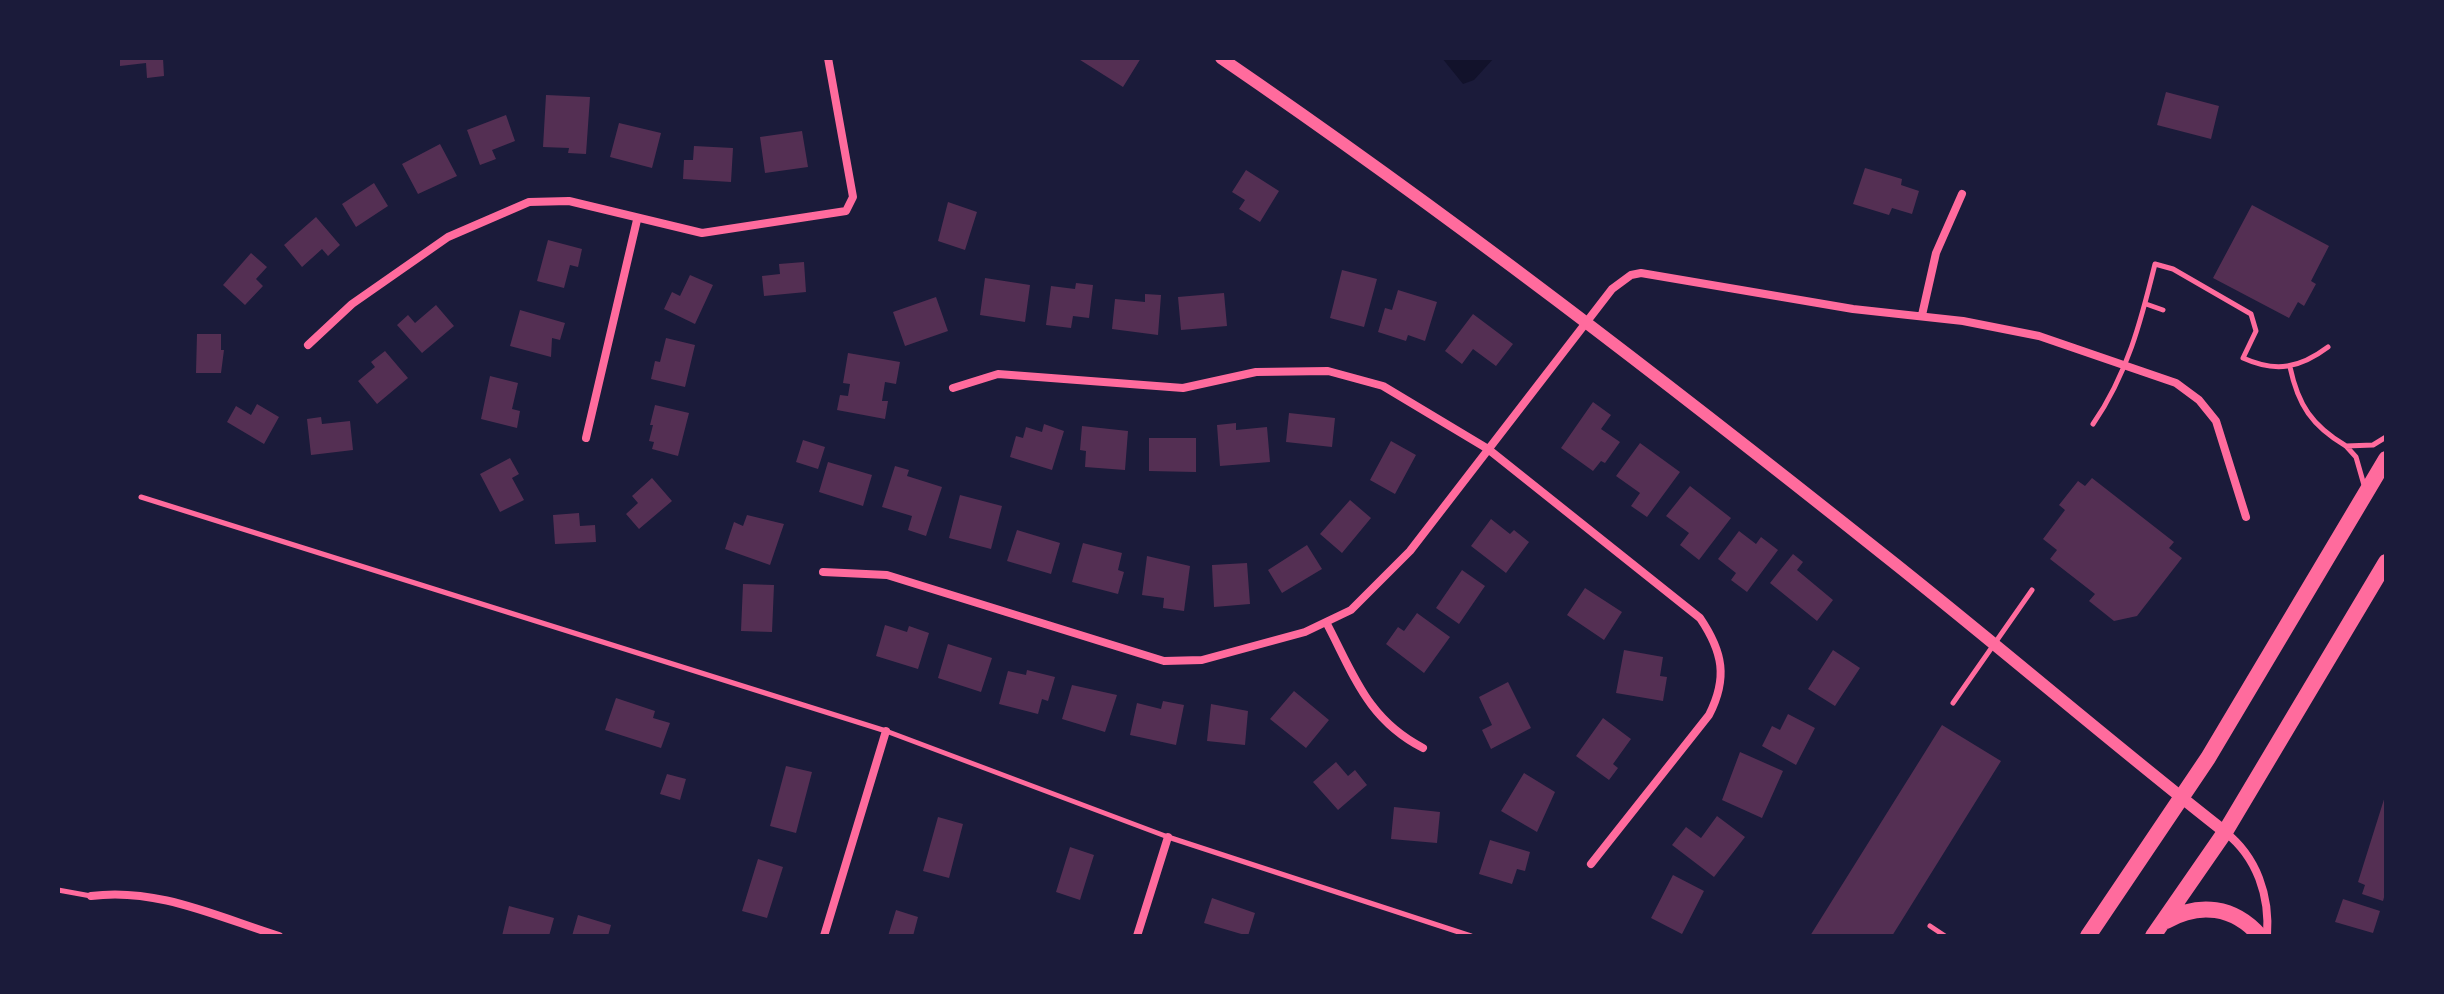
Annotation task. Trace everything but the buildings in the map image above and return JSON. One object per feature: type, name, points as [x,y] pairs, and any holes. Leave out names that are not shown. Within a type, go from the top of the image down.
[{"type":"main road","points":[[2088,936],[2182,798],[2386,459]]},
{"type":"main road","points":[[2157,930],[2225,832],[2386,562]]},
{"type":"main road","points":[[2157,930],[2192,909],[2206,908],[2239,918],[2260,936]]},
{"type":"street","points":[[308,345],[352,304],[404,266],[460,231],[513,207],[545,200],[569,201],[637,220],[716,234],[846,211],[853,197],[828,58]]},
{"type":"street","points":[[1221,58],[1456,227],[1812,498],[2225,832],[2245,851],[2257,871],[2267,911],[2267,936]]},
{"type":"street","points":[[1922,315],[1936,253],[1962,194]]},
{"type":"street","points":[[586,438],[637,220]]},
{"type":"street","points":[[823,572],[887,575],[1164,661],[1202,660],[1305,632],[1351,610],[1410,551],[1612,289],[1631,275],[1641,273],[1853,309],[1922,315],[2039,336],[2176,383],[2199,400],[2216,421],[2246,517]]},
{"type":"street","points":[[953,388],[998,374],[1183,388],[1256,372],[1328,371],[1383,386],[1407,397],[1488,449],[1700,618],[1720,654],[1722,679],[1709,715],[1591,864]]},
{"type":"street","points":[[1326,622],[1373,711],[1397,735],[1423,748]]},
{"type":"street","points":[[824,936],[886,731]]},
{"type":"street","points":[[1137,936],[1168,837]]},
{"type":"street","points":[[91,896],[122,892],[147,895],[279,936]]},
{"type":"lane","points":[[2093,424],[2110,400],[2126,364],[2146,304],[2155,264],[2173,269],[2251,314],[2256,331],[2243,358],[2260,365],[2290,367],[2328,347]]},
{"type":"lane","points":[[2146,304],[2163,310]]},
{"type":"lane","points":[[2290,367],[2302,408],[2319,427],[2346,446],[2360,467],[2365,495]]},
{"type":"lane","points":[[2346,446],[2373,445],[2386,437]]},
{"type":"lane","points":[[141,497],[886,731],[1168,837],[1471,936]]},
{"type":"lane","points":[[1953,703],[2032,590]]},
{"type":"lane","points":[[58,890],[91,896]]},
{"type":"lane","points":[[1930,926],[1945,936]]},
{"type":"shaded area","points":[[1442,58],[1494,58],[1474,80],[1463,84]]}]
